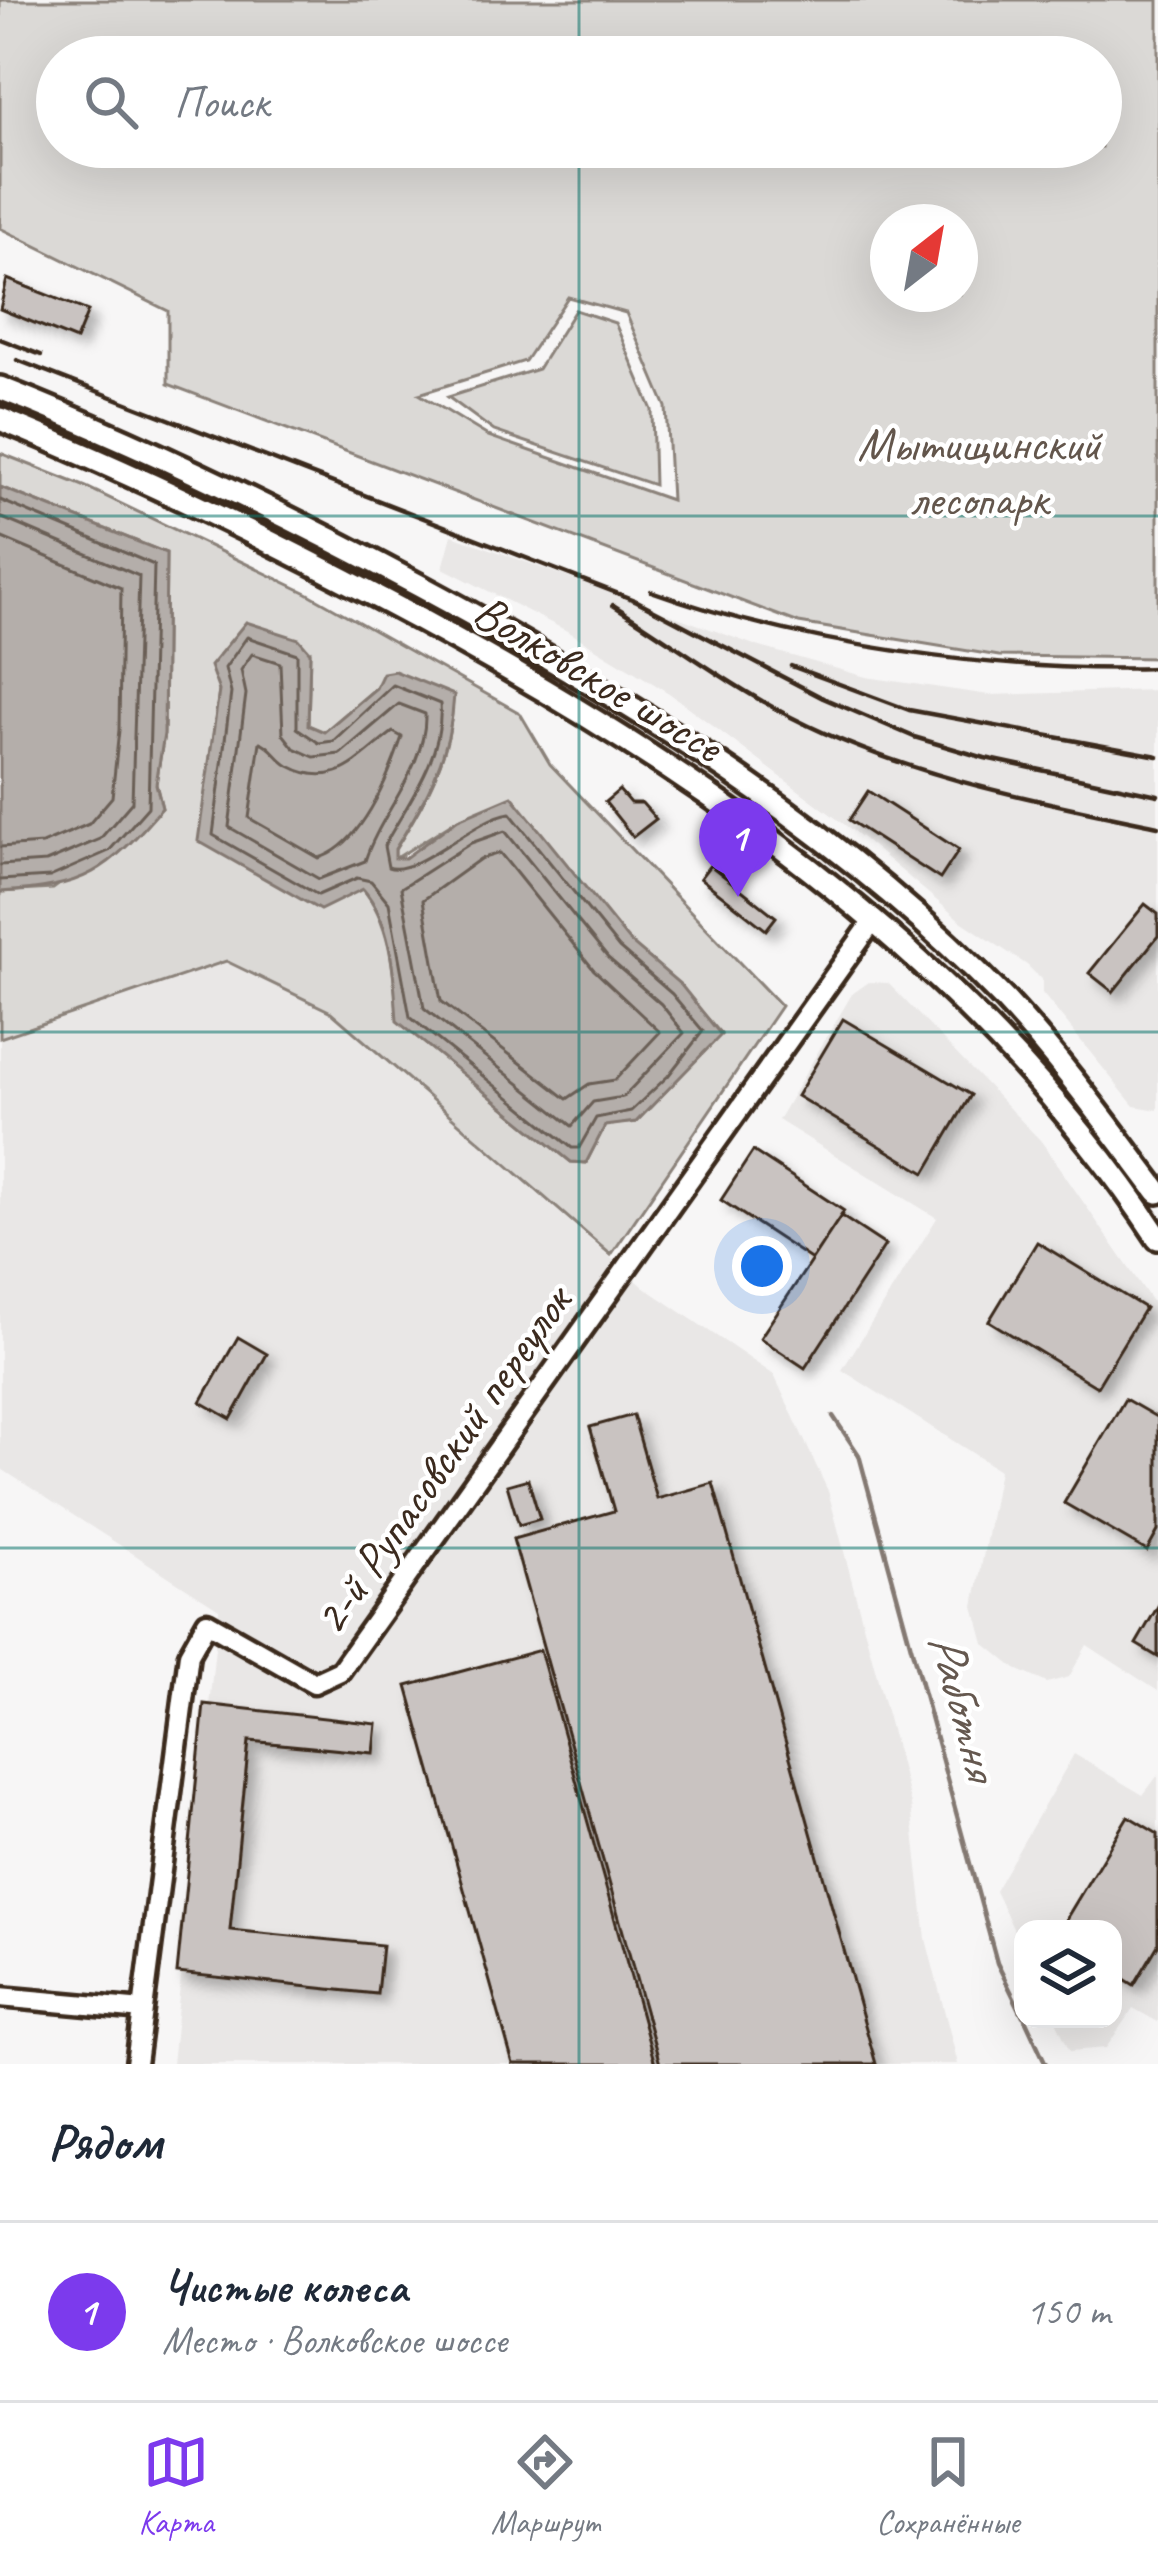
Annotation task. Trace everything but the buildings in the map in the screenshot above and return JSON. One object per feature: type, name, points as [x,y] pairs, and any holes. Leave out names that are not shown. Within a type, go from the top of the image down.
[{"type":"main road","name":"Волковское шоссе","points":[[0,388],[297,520],[600,686],[679,736],[805,825],[958,956],[1078,1087],[1158,1192]]},
{"type":"main road","name":"Волковское шоссе","points":[[0,419],[208,508],[559,696],[727,807],[874,920],[982,1017],[1037,1077],[1158,1238]]},
{"type":"street","name":"2-й Рупасовский переулок","points":[[136,2064],[189,1654],[207,1622],[314,1683],[340,1671],[874,920]]},
{"type":"street","points":[[0,1997],[143,2010]]},
{"type":"shaded area","points":[[452,535],[757,646],[866,677],[989,695],[1158,690],[1158,1110],[1134,1106],[1042,993],[1042,980],[1027,965],[961,921],[865,840],[669,693],[569,632],[443,568]]},
{"type":"shaded area","points":[[226,960],[331,1012],[644,1287],[774,1375],[828,1491],[911,1805],[926,1939],[958,2064],[172,2064],[219,1609],[0,1468],[0,1038]]},
{"type":"shaded area","points":[[869,982],[888,983],[1041,1141],[1158,1310],[1158,1691],[1087,1645],[1069,1677],[1047,1683],[1016,1669],[984,1643],[974,1606],[999,1470],[842,1370],[937,1218],[778,1120],[852,994]]},
{"type":"shaded area","points":[[1074,1754],[1143,1795],[1158,1775],[1158,2022],[1133,2008],[1122,2024],[1122,1920],[1014,1920],[1014,1930],[995,1891]]},
{"type":"shaded area","points":[[1059,2028],[1120,2028],[1106,2048],[1070,2051]]},
{"type":"green space","name":"Мытищинский лесопарк","points":[[0,0],[1158,0],[1158,658],[999,656],[799,623],[168,384],[168,311],[0,228]],"holes":[[[568,297],[626,313],[666,407],[671,500],[488,436],[419,394],[525,361]]]},
{"type":"green space","points":[[575,310],[615,323],[652,410],[654,485],[494,431],[448,397],[538,369]]},
{"type":"green space","points":[[0,453],[86,487],[307,593],[520,713],[550,764],[781,1006],[611,1255],[331,1012],[226,961],[0,1038],[0,892],[53,889],[162,808],[156,784],[164,734],[166,553],[0,487]],"holes":[[[310,651],[308,725],[325,732],[376,688],[453,695],[442,757],[427,795],[395,850],[395,859],[458,819],[630,944],[721,1034],[636,1122],[605,1125],[586,1163],[571,1162],[398,1021],[386,934],[362,888],[199,841],[219,691]]]},
{"type":"water","points":[[0,487],[166,553],[164,734],[156,784],[162,808],[126,847],[93,872],[54,886],[0,892]]},
{"type":"water","points":[[246,622],[299,639],[310,652],[308,725],[324,732],[376,688],[383,673],[395,671],[454,695],[442,757],[395,849],[395,858],[405,858],[458,819],[512,796],[628,940],[681,985],[721,1035],[636,1122],[605,1126],[586,1163],[571,1162],[397,1021],[386,934],[363,889],[320,910],[198,841],[219,691],[210,666]]},
{"type":"waterway","name":"Работня","points":[[833,1416],[859,1455],[997,1963],[1014,1998]]},
{"type":"waterway","name":"Работня","points":[[1029,2028],[1046,2064]]},
{"type":"railway","points":[[0,339],[41,355]]},
{"type":"railway","points":[[17,360],[637,601],[823,698],[914,737],[985,758],[1158,795]]},
{"type":"railway","points":[[651,591],[771,627],[901,652],[1033,666],[1158,668]]},
{"type":"railway","points":[[613,605],[745,691],[835,738],[970,784],[1158,826]]},
{"type":"railway","points":[[791,666],[909,710],[1158,756]]},
{"type":"place","name":"Чистые колеса","points":[[738,897]]}]
